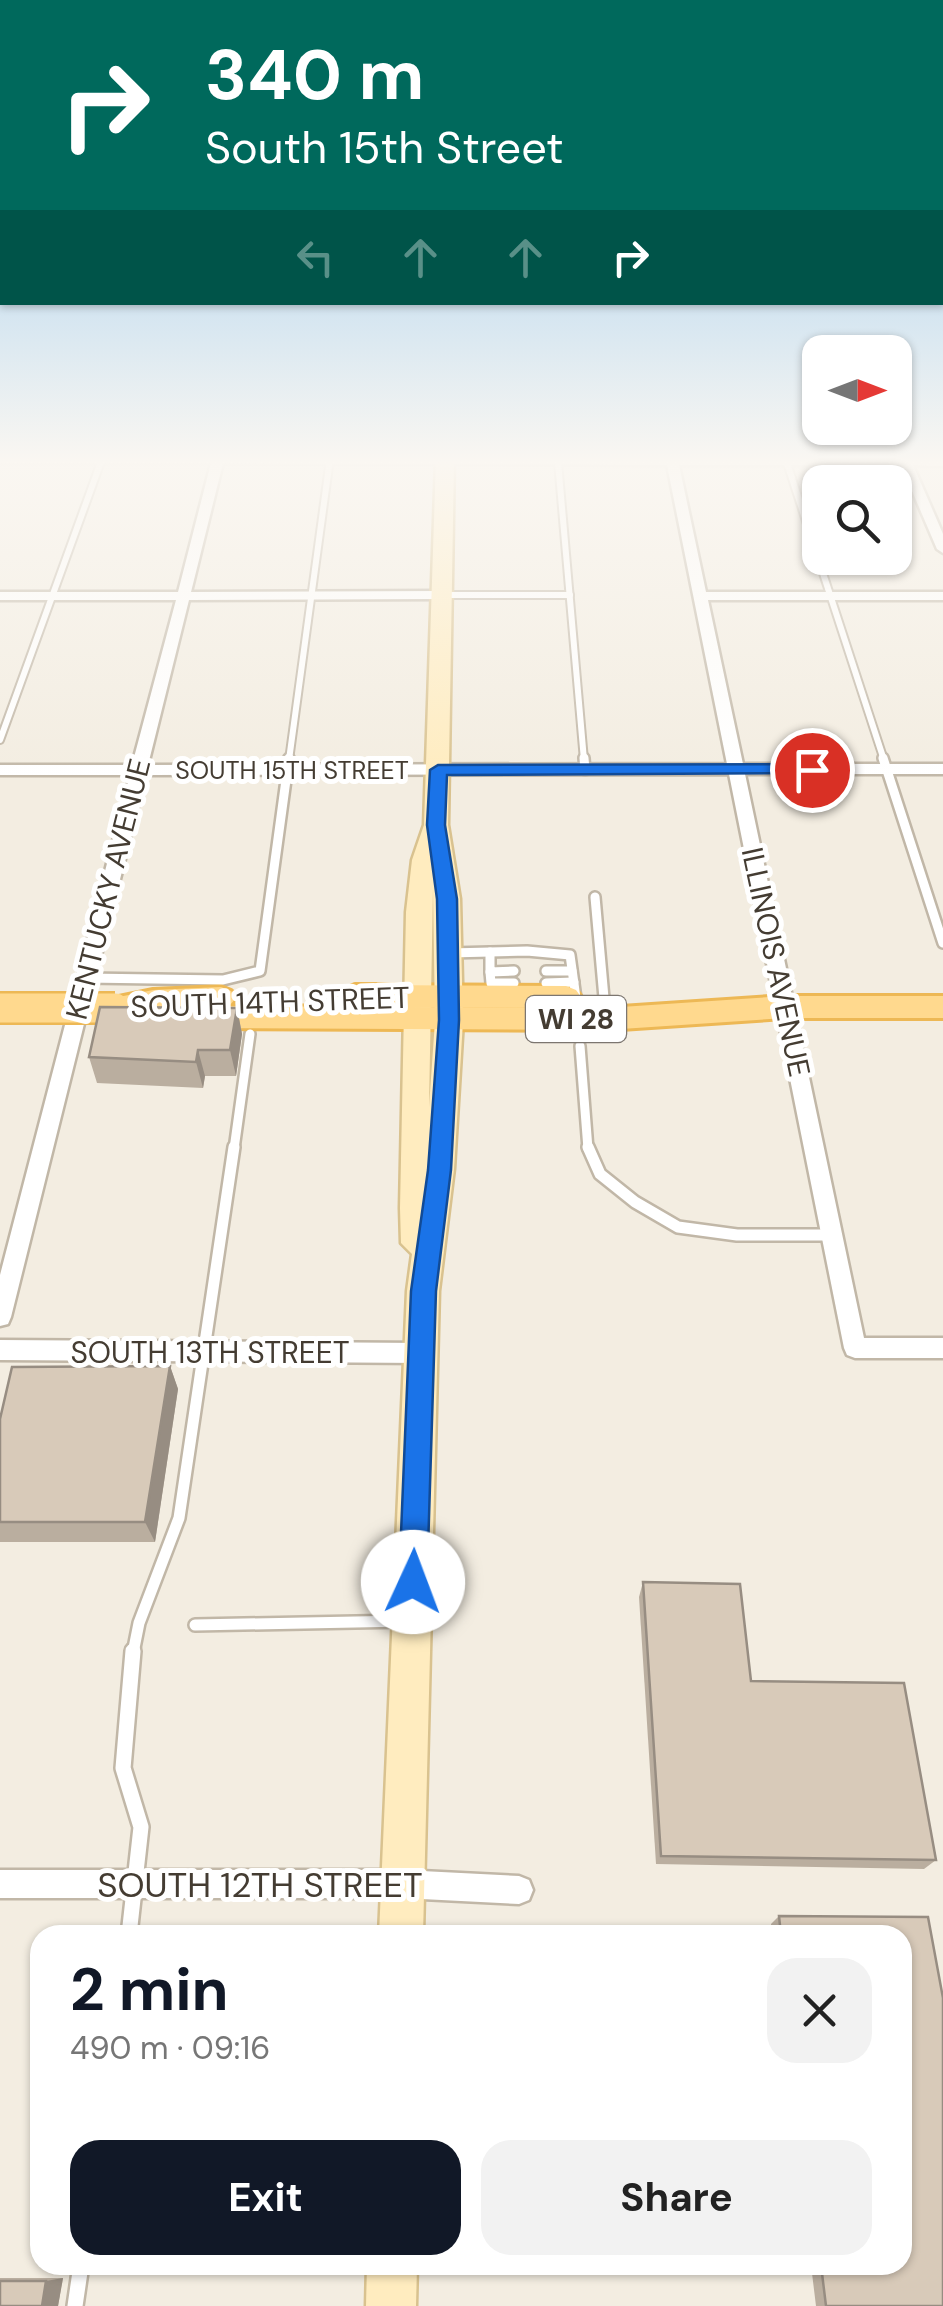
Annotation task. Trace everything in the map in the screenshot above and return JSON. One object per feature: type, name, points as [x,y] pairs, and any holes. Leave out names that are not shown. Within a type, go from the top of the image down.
[{"type":"main road","points":[[401,1925],[423,1291],[439,1170],[449,1008],[447,899],[436,825],[443,567]]},
{"type":"main road","points":[[423,1291],[413,1165],[415,1008],[422,867],[436,825]]},
{"type":"main road","name":"SOUTH 14TH STREET","points":[[449,1008],[582,987],[785,1007]]},
{"type":"main road","name":"SOUTH 14TH STREET","points":[[0,1008],[115,1008],[171,1017],[368,1007],[695,1016],[785,1007],[943,1007]]},
{"type":"main road","points":[[391,2306],[392,2275]]},
{"type":"street","name":"KENTUCKY AVENUE","points":[[0,1317],[189,567]]},
{"type":"street","name":"ILLINOIS AVENUE","points":[[695,567],[855,1348],[943,1348]]},
{"type":"street","points":[[0,596],[442,595]]},
{"type":"street","points":[[701,596],[943,596]]},
{"type":"street","name":"SOUTH 15TH STREET","points":[[0,770],[943,769]]},
{"type":"street","name":"SOUTH 13TH STREET","points":[[0,1350],[421,1353]]},
{"type":"street","name":"SOUTH 12TH STREET","points":[[0,1884],[402,1884],[519,1890]]},
{"type":"lane","points":[[0,740],[64,567]]},
{"type":"lane","points":[[85,978],[224,980],[260,970],[317,567]]},
{"type":"lane","points":[[569,567],[585,770]]},
{"type":"lane","points":[[820,567],[943,942]]},
{"type":"lane","points":[[442,595],[570,595]]},
{"type":"lane","points":[[582,987],[595,897]]},
{"type":"lane","points":[[490,952],[491,983],[514,977]]},
{"type":"lane","points":[[448,953],[559,952],[570,955],[582,987]]},
{"type":"lane","points":[[546,977],[582,987]]},
{"type":"lane","points":[[131,1925],[140,1827],[123,1768],[128,1672],[139,1624],[179,1518],[250,1034]]},
{"type":"lane","points":[[580,1046],[588,1149],[600,1174],[636,1202],[678,1228],[737,1236],[832,1234]]},
{"type":"lane","points":[[195,1625],[412,1621]]},
{"type":"lane","points":[[75,2306],[80,2275]]},
{"type":"building","points":[[100,1007],[237,1008],[230,1050],[198,1050],[196,1062],[89,1057]]},
{"type":"building","points":[[170,1366],[145,1522],[0,1522],[0,1419],[12,1367]]},
{"type":"building","points":[[643,1582],[740,1584],[751,1681],[904,1683],[936,1860],[661,1856]]},
{"type":"building","points":[[779,1916],[928,1917],[943,1998],[943,2306],[826,2306],[822,2275],[912,2275],[912,1925],[780,1925]]},
{"type":"building","points":[[0,2281],[46,2281],[42,2306],[0,2306]]},
{"type":"route","points":[[413,1582],[423,1291],[435,1216],[449,1020],[447,899],[436,825],[438,770],[812,770]]}]
